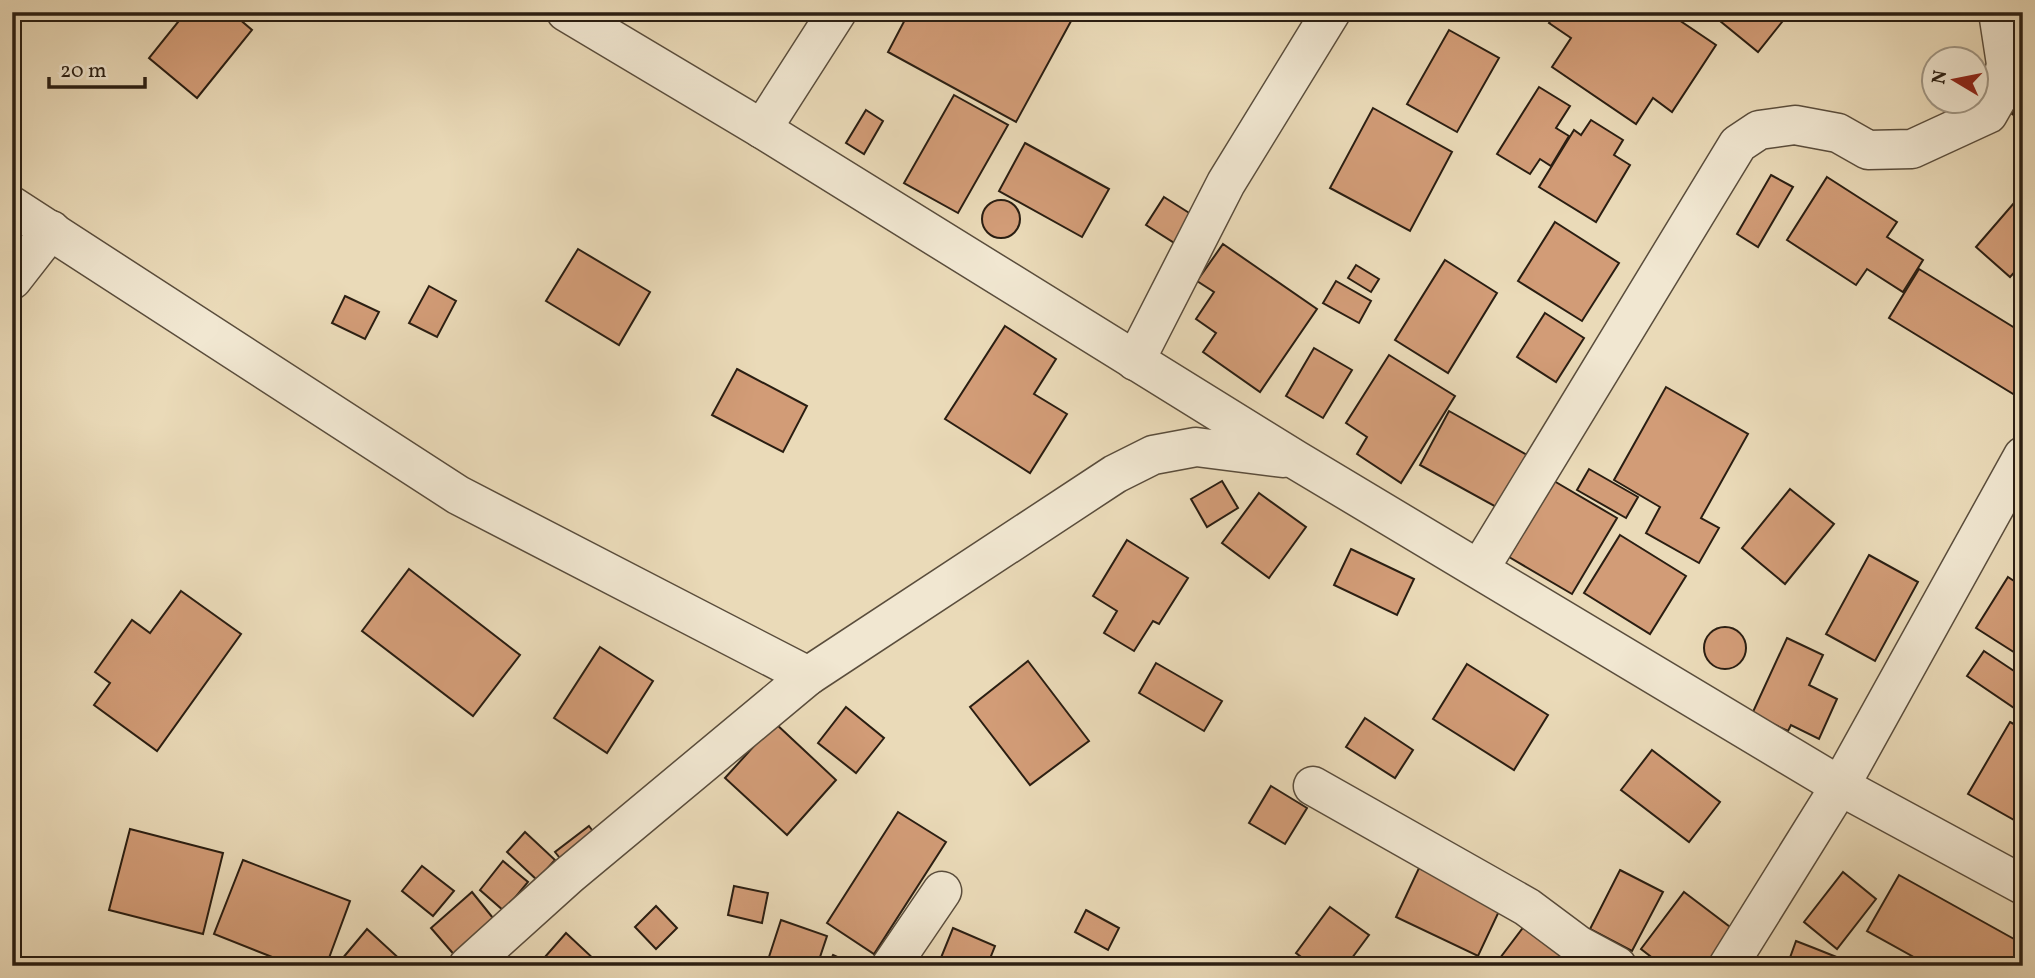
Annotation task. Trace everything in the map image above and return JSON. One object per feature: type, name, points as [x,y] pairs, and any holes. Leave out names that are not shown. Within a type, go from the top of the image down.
[{"type":"street","points":[[566,12],[762,128],[1296,460],[1840,786],[2023,885]]},
{"type":"street","points":[[762,128],[837,12]]},
{"type":"street","points":[[1135,361],[1226,183],[1331,12]]},
{"type":"street","points":[[1480,568],[1738,144],[1759,130],[1795,125],[1838,133],[1868,150],[1912,149],[1988,114],[2000,93],[2007,64],[1998,12]]},
{"type":"street","points":[[12,206],[458,495],[808,676]]},
{"type":"street","points":[[12,280],[51,230]]},
{"type":"street","points":[[468,966],[569,875],[808,676],[1115,474],[1153,456],[1196,447],[1296,460]]},
{"type":"street","points":[[1728,966],[1840,786],[2023,456]]},
{"type":"street","points":[[1313,786],[1527,907],[1578,945],[1617,966]]},
{"type":"street","points":[[891,966],[942,891]]},
{"type":"building","points":[[186,12],[231,12],[252,30],[197,98],[149,58]]},
{"type":"building","points":[[909,12],[1076,12],[1016,122],[888,52]]},
{"type":"building","points":[[1557,12],[1667,12],[1716,45],[1672,112],[1653,98],[1636,124],[1552,67],[1571,38],[1549,23]]},
{"type":"building","points":[[1709,12],[1790,12],[1758,52]]},
{"type":"building","points":[[1449,30],[1499,58],[1457,132],[1407,104]]},
{"type":"building","points":[[1539,87],[1570,106],[1556,128],[1569,136],[1551,166],[1540,159],[1530,174],[1497,154]]},
{"type":"building","points":[[954,95],[1008,125],[958,213],[904,183]]},
{"type":"building","points":[[2023,98],[2023,121],[2012,114]]},
{"type":"building","points":[[1373,108],[1452,152],[1410,231],[1330,188]]},
{"type":"building","points":[[866,110],[883,121],[864,154],[846,143]]},
{"type":"building","points":[[1591,120],[1623,140],[1614,155],[1630,165],[1596,222],[1539,187],[1574,130],[1581,135]]},
{"type":"building","points":[[1025,143],[1109,189],[1082,237],[999,191]]},
{"type":"building","points":[[1771,175],[1793,187],[1758,247],[1737,234]]},
{"type":"building","points":[[1827,177],[1897,222],[1887,237],[1923,260],[1903,292],[1867,269],[1856,285],[1787,240]]},
{"type":"building","points":[[2020,196],[2023,263],[2010,277],[1976,247]]},
{"type":"building","points":[[1164,197],[1194,216],[1176,244],[1146,225]]},
{"type":"building","points":[[1001,200],[1014,206],[1020,219],[1014,232],[1001,238],[988,232],[982,219],[988,206]]},
{"type":"building","points":[[1555,222],[1619,263],[1582,321],[1518,281]]},
{"type":"building","points":[[1223,244],[1317,309],[1260,392],[1203,352],[1216,333],[1196,319],[1214,292],[1197,281]]},
{"type":"building","points":[[578,249],[650,292],[619,345],[546,301]]},
{"type":"building","points":[[1445,260],[1497,293],[1448,373],[1395,340]]},
{"type":"building","points":[[1356,265],[1379,279],[1371,292],[1348,278]]},
{"type":"building","points":[[1919,269],[2023,333],[2023,400],[1889,318]]},
{"type":"building","points":[[1336,281],[1371,301],[1359,323],[1323,303]]},
{"type":"building","points":[[429,286],[456,301],[437,337],[409,323]]},
{"type":"building","points":[[345,296],[379,312],[365,339],[332,323]]},
{"type":"building","points":[[1545,313],[1584,338],[1556,382],[1517,357]]},
{"type":"building","points":[[1005,326],[1056,359],[1034,394],[1067,414],[1030,473],[945,419]]},
{"type":"building","points":[[1314,348],[1352,370],[1323,418],[1286,396]]},
{"type":"building","points":[[1389,355],[1455,396],[1401,483],[1357,454],[1367,437],[1346,423]]},
{"type":"building","points":[[737,369],[807,406],[783,452],[712,415]]},
{"type":"building","points":[[1666,387],[1748,434],[1701,518],[1719,528],[1699,563],[1646,533],[1660,507],[1614,480]]},
{"type":"building","points":[[1449,411],[1527,455],[1498,508],[1420,465]]},
{"type":"building","points":[[1589,469],[1638,497],[1626,518],[1577,490]]},
{"type":"building","points":[[1222,481],[1238,508],[1207,527],[1191,499]]},
{"type":"building","points":[[1554,481],[1617,518],[1572,594],[1509,557]]},
{"type":"building","points":[[1790,489],[1834,524],[1785,584],[1742,548]]},
{"type":"building","points":[[1259,493],[1306,527],[1269,578],[1222,543]]},
{"type":"building","points":[[1620,535],[1686,576],[1650,634],[1584,593]]},
{"type":"building","points":[[1127,540],[1188,578],[1159,624],[1153,621],[1134,651],[1104,633],[1117,611],[1093,596]]},
{"type":"building","points":[[1351,549],[1414,579],[1397,615],[1334,585]]},
{"type":"building","points":[[1869,555],[1918,582],[1875,661],[1826,634]]},
{"type":"building","points":[[409,569],[520,655],[473,716],[362,631]]},
{"type":"building","points":[[2008,577],[2023,587],[2020,656],[1976,628]]},
{"type":"building","points":[[181,591],[241,634],[157,751],[94,705],[110,683],[95,672],[132,620],[150,633]]},
{"type":"building","points":[[1725,627],[1740,633],[1746,648],[1740,663],[1725,669],[1710,663],[1704,648],[1710,633]]},
{"type":"building","points":[[1787,638],[1823,655],[1809,685],[1837,699],[1819,739],[1791,725],[1788,731],[1752,714]]},
{"type":"building","points":[[600,647],[653,681],[607,753],[554,718]]},
{"type":"building","points":[[1984,651],[2023,677],[2023,714],[1967,676]]},
{"type":"building","points":[[1028,661],[1089,741],[1030,785],[970,707]]},
{"type":"building","points":[[1156,663],[1222,701],[1204,731],[1139,693]]},
{"type":"building","points":[[1467,664],[1548,715],[1514,770],[1433,719]]},
{"type":"building","points":[[846,707],[884,738],[856,773],[818,743]]},
{"type":"building","points":[[1365,718],[1413,750],[1395,778],[1346,747]]},
{"type":"building","points":[[2010,722],[2023,729],[2023,825],[1968,794]]},
{"type":"building","points":[[775,723],[836,780],[787,835],[725,778]]},
{"type":"building","points":[[1652,750],[1720,802],[1689,842],[1621,790]]},
{"type":"building","points":[[1271,786],[1307,808],[1285,844],[1249,823]]},
{"type":"building","points":[[898,812],[946,842],[874,954],[827,923]]},
{"type":"building","points":[[589,826],[601,842],[567,867],[555,852]]},
{"type":"building","points":[[130,829],[223,853],[203,934],[109,910]]},
{"type":"building","points":[[525,832],[555,860],[537,880],[507,852]]},
{"type":"building","points":[[243,860],[350,901],[326,966],[295,966],[214,934]]},
{"type":"building","points":[[503,861],[528,882],[504,911],[480,890]]},
{"type":"building","points":[[422,866],[454,891],[433,916],[402,891]]},
{"type":"building","points":[[1419,868],[1501,907],[1478,956],[1396,917]]},
{"type":"building","points":[[1620,870],[1663,892],[1632,951],[1590,929]]},
{"type":"building","points":[[1843,872],[1876,899],[1837,949],[1804,922]]},
{"type":"building","points":[[1899,875],[2023,944],[2023,966],[1930,966],[1867,931]]},
{"type":"building","points":[[734,886],[768,893],[762,923],[728,915]]},
{"type":"building","points":[[472,892],[497,923],[457,958],[431,928]]},
{"type":"building","points":[[1684,892],[1738,933],[1714,966],[1663,966],[1641,949]]},
{"type":"building","points":[[656,906],[677,928],[656,949],[635,927]]},
{"type":"building","points":[[1330,907],[1369,935],[1346,966],[1313,966],[1296,953]]},
{"type":"building","points":[[1086,910],[1119,928],[1108,950],[1075,932]]},
{"type":"building","points":[[1531,917],[1569,947],[1555,966],[1494,966]]},
{"type":"building","points":[[781,920],[827,936],[817,966],[767,963]]},
{"type":"building","points":[[953,928],[995,946],[987,966],[938,965]]},
{"type":"building","points":[[367,929],[404,963],[401,966],[350,966],[342,959]]},
{"type":"building","points":[[566,933],[597,962],[594,966],[537,966]]},
{"type":"building","points":[[1796,941],[1814,948],[1859,966],[1787,966]]},
{"type":"building","points":[[833,955],[857,966],[828,966]]}]
